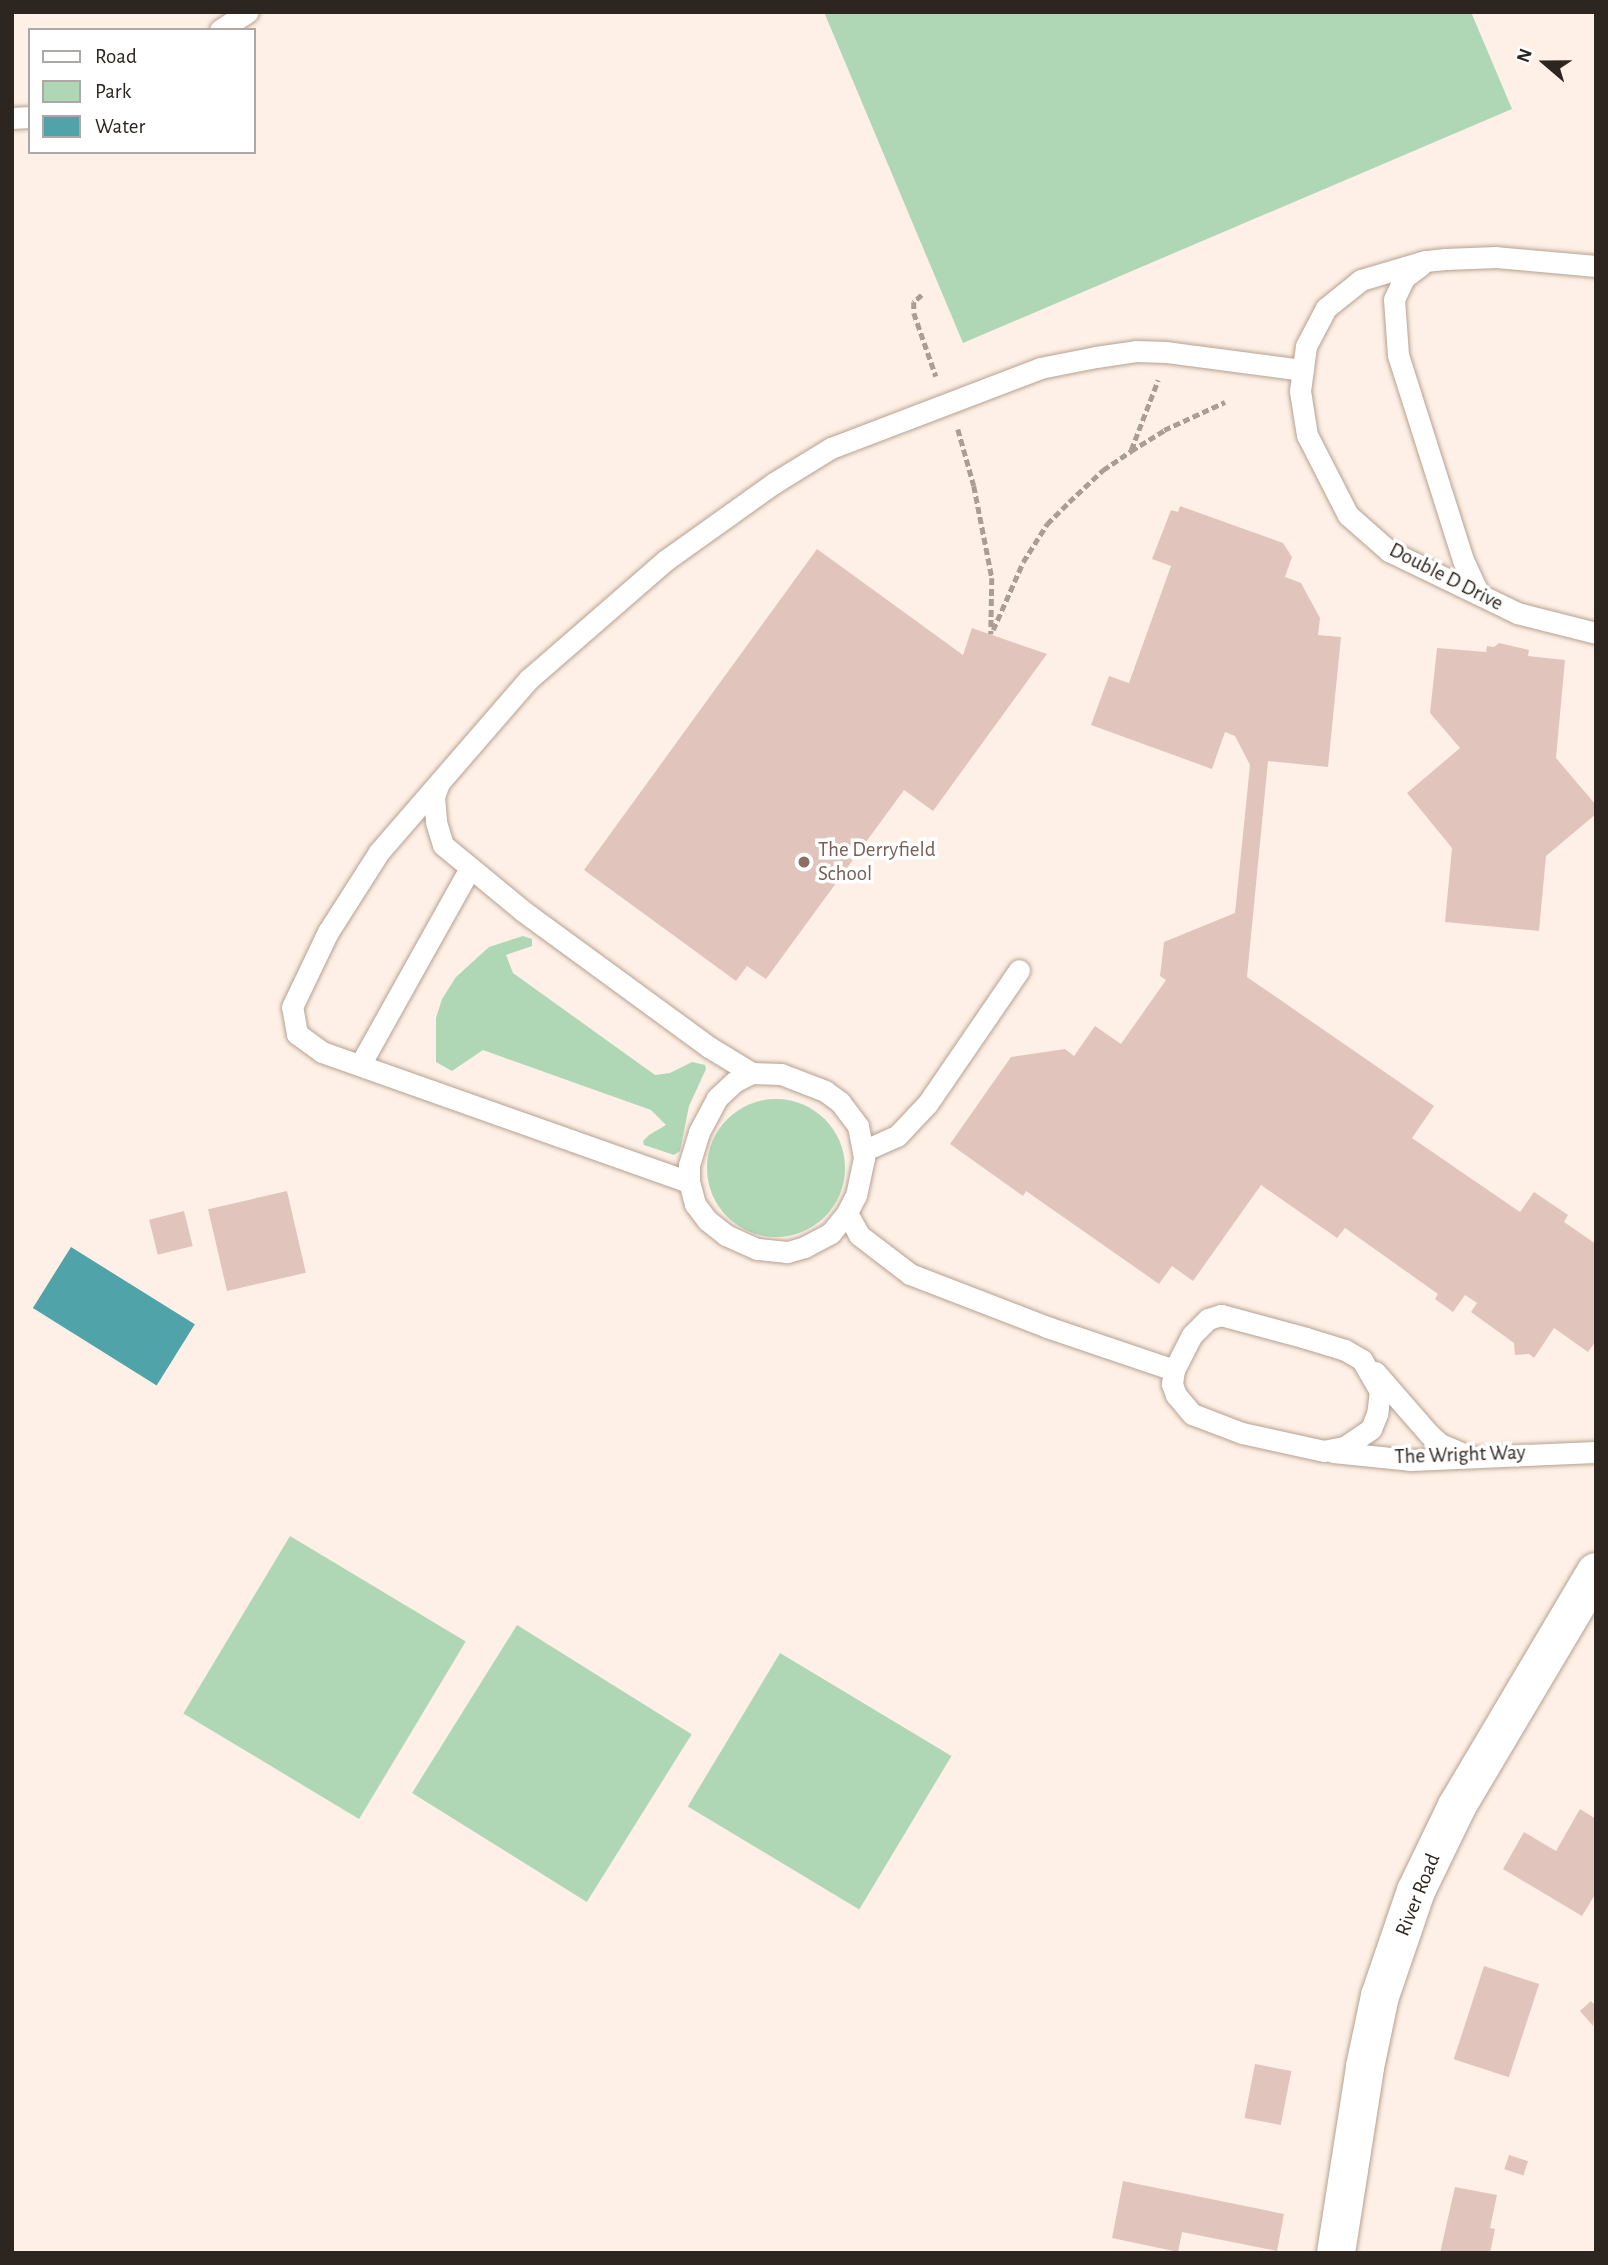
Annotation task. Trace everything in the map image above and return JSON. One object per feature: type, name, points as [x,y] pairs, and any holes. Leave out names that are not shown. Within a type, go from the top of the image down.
[{"type":"street","name":"River Road","points":[[1336,2253],[1365,2067],[1380,1996],[1416,1891],[1457,1806],[1596,1572]]},
{"type":"lane","points":[[223,28],[248,12]]},
{"type":"lane","name":"Double D Drive","points":[[1596,266],[1496,257],[1425,261],[1361,280],[1326,308],[1306,346],[1300,391],[1307,435],[1348,514],[1389,551],[1517,613],[1596,633]]},
{"type":"lane","points":[[1425,261],[1404,278],[1394,299],[1398,355],[1463,561],[1478,592]]},
{"type":"lane","points":[[689,1182],[322,1052],[297,1034],[292,1007],[328,932],[379,852],[529,679],[666,560],[774,483],[831,448],[945,402],[1040,368],[1136,351],[1166,352],[1303,370]]},
{"type":"lane","points":[[440,781],[434,797],[436,822],[443,845],[523,912],[709,1046],[752,1073]]},
{"type":"lane","points":[[360,1065],[470,868]]},
{"type":"lane","points":[[863,1151],[897,1136],[928,1103],[1019,970]]},
{"type":"lane","points":[[752,1073],[781,1074],[825,1091],[840,1102],[858,1126],[863,1151],[856,1195],[847,1213],[831,1233],[806,1247],[787,1252],[757,1250],[726,1235],[707,1220],[695,1204],[689,1182],[689,1165],[699,1132],[717,1098],[734,1082],[752,1073]]},
{"type":"lane","points":[[847,1213],[859,1235],[910,1273],[1047,1327],[1174,1370],[1192,1335],[1208,1320],[1221,1315],[1345,1350],[1362,1360],[1388,1385],[1440,1444],[1475,1458]]},
{"type":"lane","name":"The Wright Way","points":[[1324,1451],[1344,1447],[1364,1436],[1377,1414],[1380,1391],[1362,1360]]},
{"type":"lane","name":"The Wright Way","points":[[1174,1370],[1172,1384],[1176,1395],[1192,1414],[1242,1433],[1324,1451],[1410,1460],[1596,1452]]},
{"type":"path","points":[[922,295],[914,302],[914,313],[962,443],[974,486],[992,578],[991,634],[1023,562],[1047,524],[1103,470],[1164,430],[1225,402]]},
{"type":"path","points":[[1131,451],[1166,352]]},
{"type":"green space","points":[[824,12],[1471,12],[1512,109],[963,343]]},
{"type":"green space","points":[[523,936],[532,939],[532,946],[506,955],[513,973],[655,1075],[670,1073],[692,1062],[705,1065],[706,1069],[689,1106],[680,1151],[674,1155],[644,1145],[643,1141],[649,1135],[666,1125],[651,1110],[483,1050],[452,1071],[436,1062],[436,1018],[442,999],[456,977],[489,947]]},
{"type":"green space","points":[[776,1099],[802,1104],[825,1119],[840,1142],[845,1168],[840,1194],[825,1217],[802,1232],[776,1237],[750,1232],[727,1217],[712,1194],[707,1168],[712,1142],[727,1119],[750,1104]]},
{"type":"green space","points":[[290,1536],[466,1642],[359,1819],[183,1713]]},
{"type":"green space","points":[[517,1625],[692,1734],[587,1902],[412,1793]]},
{"type":"green space","points":[[780,1653],[951,1756],[859,1909],[688,1806]]},
{"type":"water","points":[[71,1247],[195,1324],[157,1385],[33,1308]]},
{"type":"building","points":[[1180,506],[1283,543],[1292,557],[1285,577],[1301,583],[1320,618],[1318,635],[1341,637],[1328,767],[1268,761],[1247,977],[1434,1106],[1412,1138],[1520,1212],[1534,1192],[1568,1215],[1564,1222],[1596,1244],[1596,1341],[1588,1352],[1554,1328],[1534,1358],[1529,1354],[1515,1355],[1514,1343],[1471,1312],[1477,1303],[1465,1295],[1453,1312],[1435,1299],[1438,1294],[1345,1228],[1337,1238],[1261,1185],[1193,1281],[1172,1266],[1159,1284],[1026,1191],[1023,1196],[950,1144],[1011,1057],[1065,1049],[1074,1056],[1095,1026],[1121,1044],[1166,980],[1160,976],[1164,942],[1235,913],[1250,765],[1235,736],[1225,732],[1212,769],[1091,725],[1109,676],[1129,683],[1171,566],[1152,559],[1171,510],[1178,512]]},
{"type":"building","points":[[817,549],[963,655],[972,628],[1047,654],[933,811],[904,790],[766,979],[747,966],[736,981],[584,870]]},
{"type":"building","points":[[1499,643],[1529,650],[1528,656],[1565,660],[1556,758],[1596,805],[1596,814],[1546,856],[1539,931],[1445,922],[1452,848],[1407,793],[1460,748],[1430,713],[1437,648],[1486,652],[1487,646],[1494,647]]},
{"type":"building","points":[[287,1191],[306,1273],[227,1291],[208,1209]]},
{"type":"building","points":[[184,1211],[193,1246],[158,1255],[149,1220]]},
{"type":"building","points":[[1580,1809],[1596,1819],[1596,1893],[1582,1916],[1503,1869],[1524,1832],[1556,1851]]},
{"type":"building","points":[[1484,1966],[1539,1984],[1509,2077],[1454,2059]]},
{"type":"building","points":[[1591,2001],[1596,2006],[1593,2026],[1580,2011]]},
{"type":"building","points":[[1255,2064],[1291,2071],[1281,2125],[1245,2118]]},
{"type":"building","points":[[1509,2155],[1528,2161],[1523,2175],[1504,2169]]},
{"type":"building","points":[[1123,2181],[1284,2214],[1277,2251],[1182,2232],[1178,2252],[1112,2238]]},
{"type":"building","points":[[1455,2187],[1497,2195],[1490,2228],[1495,2229],[1490,2253],[1440,2253]]},
{"type":"place","name":"The Derryfield School","points":[[804,862]]}]
